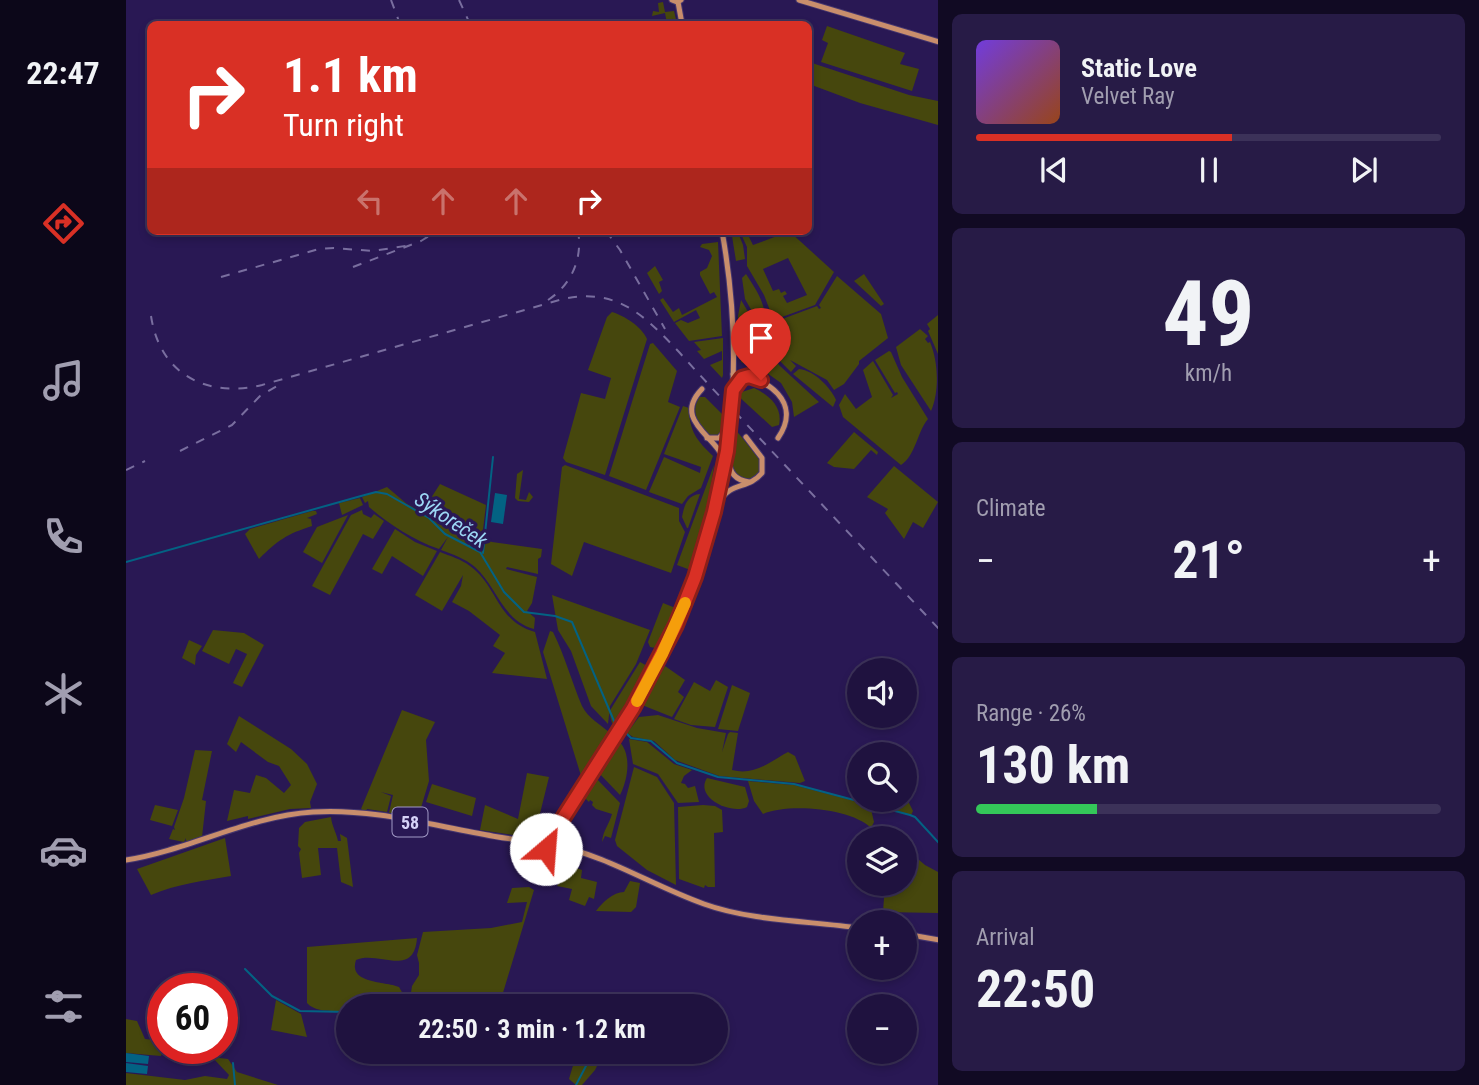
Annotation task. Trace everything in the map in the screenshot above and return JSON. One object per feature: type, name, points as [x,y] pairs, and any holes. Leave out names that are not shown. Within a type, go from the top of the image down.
[{"type":"main road","points":[[799,0],[938,43]]},
{"type":"main road","points":[[677,1],[681,21]]},
{"type":"main road","points":[[551,837],[648,682],[676,625],[695,577],[714,512],[727,451],[733,390],[729,275],[723,235]]},
{"type":"main road","points":[[733,354],[737,368],[768,385],[784,405],[787,422],[778,438]]},
{"type":"main road","points":[[733,374],[749,376]]},
{"type":"main road","points":[[733,390],[740,379],[749,376]]},
{"type":"main road","points":[[702,389],[695,398],[693,412],[698,428],[721,452],[723,472]]},
{"type":"main road","points":[[707,438],[721,437],[730,423]]},
{"type":"main road","points":[[714,512],[726,491],[760,475],[763,462],[758,450],[746,437]]},
{"type":"main road","points":[[727,451],[732,474],[737,479],[749,482]]},
{"type":"main road","name":"58","points":[[126,860],[173,850],[266,820],[313,812],[351,813],[541,842],[546,849],[554,845],[577,850],[718,908],[847,927]]},
{"type":"main road","points":[[559,824],[560,838],[577,850]]},
{"type":"main road","points":[[541,842],[544,837],[551,837]]},
{"type":"main road","points":[[551,837],[554,845]]},
{"type":"main road","points":[[917,936],[937,940]]},
{"type":"shaded area","points":[[663,2],[665,12],[674,11],[676,21],[672,18],[672,21],[666,21],[665,13],[652,16],[653,11],[659,12],[658,3]]},
{"type":"shaded area","points":[[827,26],[905,53],[900,64],[919,69],[912,91],[821,62],[828,43],[822,40]]},
{"type":"shaded area","points":[[812,63],[909,95],[938,101],[938,125],[860,103],[812,85]]},
{"type":"shaded area","points":[[739,235],[745,259],[736,261],[732,236]]},
{"type":"shaded area","points":[[741,235],[748,235],[753,245],[778,235],[793,235],[834,272],[815,305],[771,321],[764,295],[747,266],[747,247]],"holes":[[[788,258],[807,295],[787,303],[783,296],[787,294],[785,291],[773,291],[763,269]]]},
{"type":"shaded area","points":[[718,242],[722,336],[689,341],[675,323],[681,320],[688,323],[700,318],[696,310],[674,322],[660,300],[663,298],[673,312],[679,308],[682,315],[717,297],[714,292],[710,294],[700,275],[700,272],[707,268],[712,256],[709,250],[700,247],[702,244]]},
{"type":"shaded area","points":[[655,266],[663,280],[659,282],[662,291],[659,294],[647,273]]},
{"type":"shaded area","points":[[746,274],[762,302],[765,321],[757,320],[745,299],[742,278]]},
{"type":"shaded area","points":[[864,274],[884,304],[881,306],[854,281]]},
{"type":"shaded area","points":[[837,276],[881,314],[888,338],[859,361],[844,384],[834,390],[827,380],[790,360],[796,366],[791,372],[778,359],[764,333],[769,324],[817,306],[821,308],[819,305]]},
{"type":"shaded area","points":[[741,300],[758,328],[739,336],[738,316]]},
{"type":"shaded area","points":[[612,312],[632,322],[647,339],[605,475],[566,462],[563,458],[581,393],[605,399],[611,378],[588,370],[607,317]]},
{"type":"shaded area","points":[[938,315],[938,354],[928,331],[930,329],[927,324]]},
{"type":"shaded area","points":[[920,329],[928,336],[925,339],[930,342],[936,368],[935,396],[931,411],[901,365],[896,347]]},
{"type":"shaded area","points":[[760,331],[779,365],[819,402],[794,417],[792,402],[781,383],[767,373],[741,362],[739,340]]},
{"type":"shaded area","points":[[723,338],[722,378],[710,365],[722,360],[722,351],[704,359],[694,342]]},
{"type":"shaded area","points":[[653,343],[677,371],[668,402],[680,407],[646,490],[609,476],[650,344]]},
{"type":"shaded area","points":[[889,351],[928,419],[910,455],[901,465],[843,417],[839,405],[845,394],[856,409],[872,397],[863,370],[873,361],[893,395],[891,398],[898,394],[875,360]]},
{"type":"shaded area","points":[[799,369],[811,373],[826,385],[836,400],[833,407],[793,374]]},
{"type":"shaded area","points":[[754,388],[774,402],[779,413],[779,425],[772,427],[736,394]]},
{"type":"shaded area","points":[[700,397],[705,397],[726,418],[725,429],[720,436],[708,436],[699,422],[695,407]]},
{"type":"shaded area","points":[[683,406],[689,408],[690,423],[695,435],[713,456],[701,488],[688,496],[682,504],[649,492],[664,457],[700,473],[701,467],[664,454]]},
{"type":"shaded area","points":[[734,428],[760,459],[759,472],[750,479],[734,474],[730,459]]},
{"type":"shaded area","points":[[854,432],[878,452],[877,455],[871,450],[854,469],[834,467],[827,463]]},
{"type":"shaded area","points":[[565,465],[679,508],[679,521],[685,532],[671,573],[584,542],[572,576],[551,564],[562,467]]},
{"type":"shaded area","points":[[714,465],[706,522],[693,561],[696,561],[693,571],[677,565]]},
{"type":"shaded area","points":[[894,466],[938,502],[923,528],[913,522],[904,539],[885,513],[888,509],[867,497]]},
{"type":"shaded area","points":[[523,470],[519,499],[526,500],[529,492],[533,497],[529,502],[515,498],[517,474]]},
{"type":"shaded area","points":[[440,484],[486,505],[482,538],[492,542],[542,549],[538,559],[538,574],[507,567],[506,569],[537,577],[532,603],[527,611],[535,618],[534,629],[515,619],[475,567],[441,550],[448,537],[439,549],[420,541],[369,507],[368,501],[365,503],[362,497],[387,487],[407,504],[422,512]]},
{"type":"shaded area","points":[[700,494],[687,528],[682,517],[685,505],[692,496]]},
{"type":"shaded area","points":[[360,498],[363,505],[342,515],[339,503]]},
{"type":"shaded area","points":[[362,510],[363,514],[371,518],[374,514],[384,521],[373,539],[363,534],[330,595],[312,586],[351,515]]},
{"type":"shaded area","points":[[312,511],[317,514],[307,518],[311,519],[312,526],[283,538],[259,559],[245,534],[250,529]]},
{"type":"shaded area","points":[[348,515],[322,563],[303,552],[317,527]]},
{"type":"shaded area","points":[[395,529],[415,542],[437,551],[423,576],[392,556],[382,574],[372,569]]},
{"type":"shaded area","points":[[440,552],[470,566],[486,583],[512,620],[535,632],[547,679],[492,673],[505,653],[493,646],[500,635],[469,611],[452,602],[461,586],[463,575],[442,611],[415,595]]},
{"type":"shaded area","points":[[552,595],[650,630],[636,664],[610,706],[608,724],[591,706],[571,651],[558,630]]},
{"type":"shaded area","points":[[663,603],[678,609],[660,649],[650,647],[648,642]]},
{"type":"shaded area","points":[[213,630],[244,633],[264,645],[242,687],[233,683],[247,654],[236,649],[229,664],[202,651]]},
{"type":"shaded area","points":[[550,631],[557,641],[582,706],[591,718],[610,733],[582,779],[543,652]]},
{"type":"shaded area","points":[[189,640],[202,646],[196,655],[195,665],[182,658]]},
{"type":"shaded area","points":[[640,662],[649,667],[616,719],[619,724],[617,727],[612,723],[609,712]]},
{"type":"shaded area","points":[[665,666],[685,680],[678,692],[684,697],[672,717],[642,705]]},
{"type":"shaded area","points":[[716,680],[728,687],[715,727],[691,725],[674,719],[694,682],[710,691]]},
{"type":"shaded area","points":[[732,685],[750,693],[738,731],[718,729]]},
{"type":"shaded area","points":[[402,710],[435,722],[426,740],[429,781],[417,821],[417,817],[389,813],[393,795],[381,792],[391,796],[387,812],[367,809],[366,812],[361,809]]},
{"type":"shaded area","points":[[658,715],[697,728],[726,733],[722,752],[728,734],[738,733],[732,770],[755,769],[788,752],[795,756],[805,781],[800,783],[719,776],[675,760],[654,741],[633,737],[627,733],[639,717]]},
{"type":"shaded area","points":[[239,716],[291,749],[307,764],[317,784],[310,802],[311,808],[290,809],[227,821],[234,790],[250,793],[256,775],[266,778],[284,793],[291,785],[279,766],[268,762],[241,742],[236,752],[227,744]]},
{"type":"shaded area","points":[[629,739],[647,742],[674,764],[692,770],[684,776],[681,783],[688,788],[695,786],[699,802],[678,803],[658,774],[633,764]]},
{"type":"shaded area","points":[[619,741],[627,760],[625,782],[620,795],[597,771]]},
{"type":"shaded area","points":[[195,750],[212,751],[202,800],[206,801],[202,837],[186,842],[186,838],[184,842],[169,839],[173,829],[175,830]]},
{"type":"shaded area","points":[[634,767],[657,777],[674,803],[676,885],[647,870],[617,846],[615,840]]},
{"type":"shaded area","points":[[527,773],[549,777],[534,838],[480,830],[485,805],[518,819]]},
{"type":"shaded area","points":[[594,776],[620,803],[611,838],[605,836],[602,842],[612,814],[596,809],[592,805],[593,802],[589,802],[582,795]]},
{"type":"shaded area","points":[[707,778],[745,787],[749,801],[747,807],[733,809],[716,803],[706,792],[704,785]]},
{"type":"shaded area","points":[[748,781],[794,785],[847,799],[847,812],[872,812],[874,822],[868,826],[849,816],[819,809],[788,809],[763,814],[754,801]]},
{"type":"shaded area","points":[[432,784],[476,798],[472,816],[426,802]]},
{"type":"shaded area","points":[[155,805],[178,810],[172,826],[150,820]]},
{"type":"shaded area","points":[[703,805],[722,810],[723,832],[714,833],[715,887],[705,885],[704,888],[679,879],[678,807]]},
{"type":"shaded area","points":[[331,817],[338,841],[341,841],[340,834],[347,838],[353,887],[341,882],[337,848],[318,848],[321,875],[302,878],[299,828],[305,822]]},
{"type":"shaded area","points":[[225,838],[231,876],[180,885],[151,895],[137,869]]},
{"type":"shaded area","points":[[568,858],[576,860],[574,867],[582,870],[581,878],[597,882],[594,899],[589,897],[585,906],[569,900],[572,889],[557,886],[564,875]]},
{"type":"shaded area","points":[[917,858],[938,872],[938,913],[883,910],[884,896],[917,896]]},
{"type":"shaded area","points":[[630,881],[640,883],[636,907],[631,912],[596,911],[612,896],[624,892]]},
{"type":"shaded area","points":[[529,887],[534,890],[503,994],[411,994],[419,975],[417,955],[423,932],[491,928],[522,922],[527,902],[507,903],[512,888]]},
{"type":"shaded area","points":[[417,938],[414,950],[409,957],[402,960],[356,960],[355,968],[362,978],[399,987],[403,994],[336,994],[336,1011],[320,1010],[307,1003],[307,947]]},
{"type":"shaded area","points":[[276,1000],[301,1014],[307,1037],[271,1030]]},
{"type":"shaded area","points":[[126,1019],[137,1021],[147,1039],[147,1055],[126,1053]]},
{"type":"shaded area","points":[[219,1064],[231,1064],[237,1072],[278,1085],[126,1085],[126,1073],[185,1080],[205,1076],[227,1079],[229,1075]]},
{"type":"shaded area","points":[[573,1064],[598,1064],[582,1085],[576,1085],[569,1079]]},
{"type":"water","points":[[495,493],[507,495],[503,524],[491,522]]},
{"type":"water","points":[[126,1053],[147,1056],[147,1064],[126,1062]]},
{"type":"water","points":[[126,1063],[148,1066],[147,1074],[126,1072]]},
{"type":"waterway","points":[[483,553],[493,457]]},
{"type":"waterway","name":"Sýkoreček","points":[[126,562],[376,492],[387,494],[429,518],[445,534],[480,552],[504,592],[524,612],[555,616],[572,622],[614,721],[631,738],[651,741],[677,763],[718,777],[794,784],[910,815],[938,842]]},
{"type":"waterway","points":[[245,969],[272,996],[300,1011],[336,1012]]},
{"type":"waterway","points":[[233,1064],[235,1085]]},
{"type":"waterway","points":[[576,1085],[587,1064]]},
{"type":"railway","points":[[391,0],[399,21]]},
{"type":"railway","points":[[459,0],[469,21]]},
{"type":"railway","points":[[353,267],[431,235]]},
{"type":"railway","points":[[548,300],[563,287],[574,270],[579,251],[578,235]]},
{"type":"railway","points":[[609,235],[665,329]]},
{"type":"railway","points":[[221,277],[319,249],[373,251],[411,245]]},
{"type":"railway","points":[[151,316],[164,354],[189,378],[223,388],[242,388],[262,385],[563,299],[599,297],[614,301],[642,316],[727,404]]},
{"type":"railway","points":[[180,451],[232,425],[260,396],[277,386]]},
{"type":"railway","points":[[735,412],[938,628]]},
{"type":"railway","points":[[126,470],[145,461]]},
{"type":"slow traffic","points":[[637,701],[685,603]]},
{"type":"route","points":[[546,849],[553,846],[551,837],[633,708],[676,625],[695,577],[714,512],[727,451],[733,390],[742,378],[749,376],[761,380]]}]
